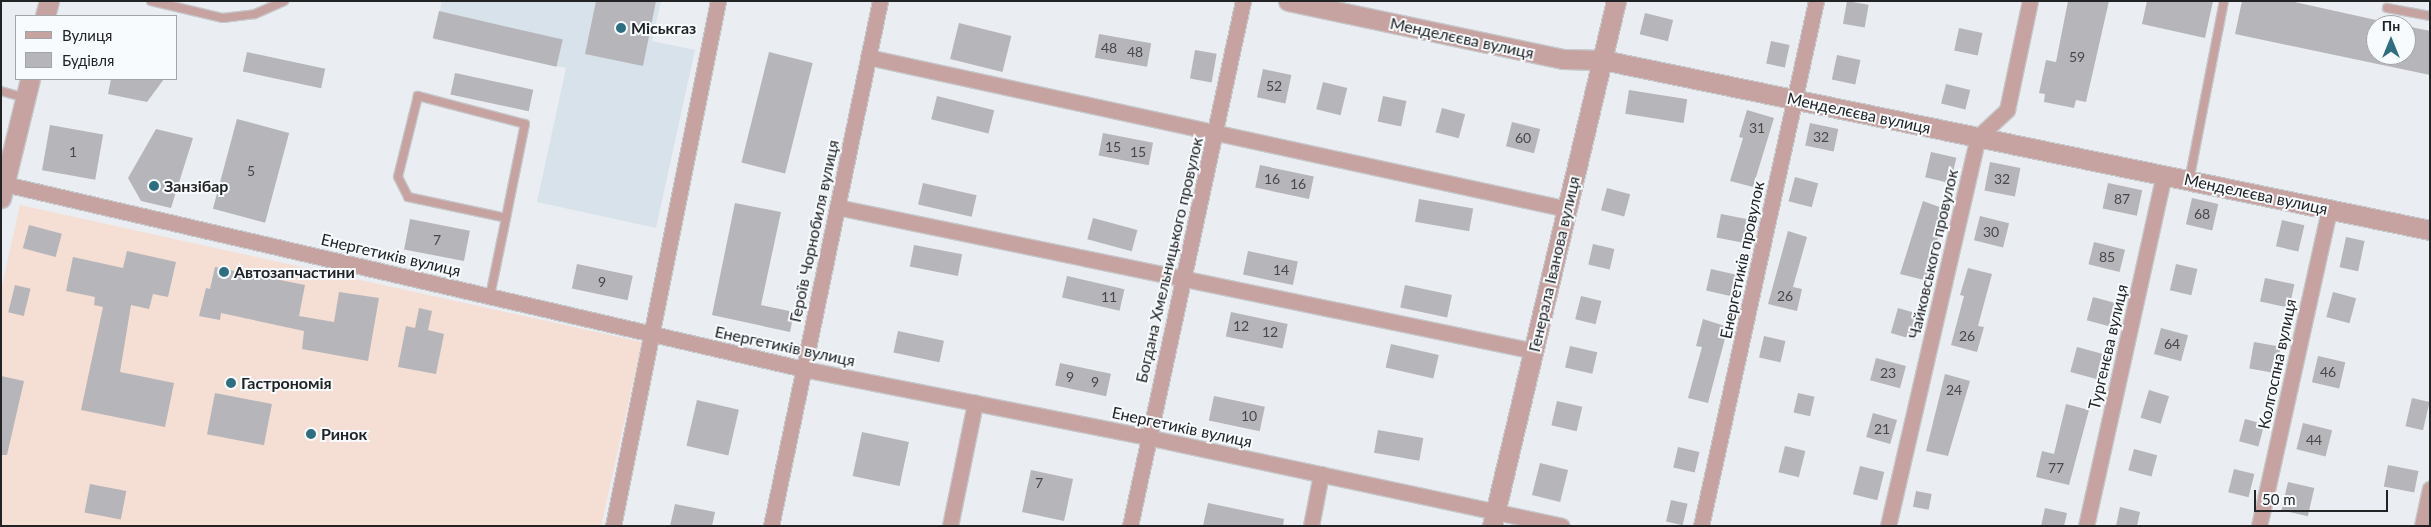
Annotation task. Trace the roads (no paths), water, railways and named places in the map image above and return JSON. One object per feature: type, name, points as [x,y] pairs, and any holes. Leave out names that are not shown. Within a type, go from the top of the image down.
[{"type":"street","points":[[45,15],[49,1]]},
{"type":"street","points":[[613,526],[718,1]]},
{"type":"street","name":"Героїв Чорнобиля вулиця","points":[[771,526],[880,1]]},
{"type":"street","name":"Богдана Хмельницького провулок","points":[[1130,526],[1147,437],[1216,133],[1243,1]]},
{"type":"street","name":"Менделєєва вулиця","points":[[1288,1],[1563,59],[1603,60],[2430,230]]},
{"type":"street","name":"Генерала Іванова вулиця","points":[[1494,518],[1616,1]]},
{"type":"street","name":"Енергетиків провулок","points":[[1701,526],[1816,1]]},
{"type":"street","points":[[1978,137],[2006,110],[2030,1]]},
{"type":"street","points":[[868,57],[1567,210]]},
{"type":"street","points":[[3,191],[30,80]]},
{"type":"street","name":"Чайковського провулок","points":[[1888,526],[1978,137]]},
{"type":"street","name":"Тургенєва вулиця","points":[[2086,526],[2164,175]]},
{"type":"street","name":"Енергетиків вулиця","points":[[3,191],[490,296],[804,369],[1147,437],[1321,474],[1494,518],[1562,526]]},
{"type":"street","points":[[837,207],[1534,351]]},
{"type":"street","name":"Колгоспна вулиця","points":[[2259,526],[2328,209]]},
{"type":"street","points":[[950,526],[975,403]]},
{"type":"street","points":[[1311,526],[1321,474]]},
{"type":"street","points":[[2422,526],[2430,490]]},
{"type":"lane","points":[[151,1],[223,18],[255,14],[284,1]]},
{"type":"lane","points":[[2189,181],[2224,1]]},
{"type":"lane","points":[[2387,8],[2430,16]]},
{"type":"lane","points":[[1,91],[25,98]]},
{"type":"lane","points":[[490,296],[506,218],[525,124],[418,96],[398,177],[408,197],[506,218]]},
{"type":"place","name":"Міськгаз","points":[[621,28]]},
{"type":"place","name":"Занзібар","points":[[154,186]]},
{"type":"place","name":"Автозапчастини","points":[[224,272]]},
{"type":"place","name":"Гастрономія","points":[[231,383]]},
{"type":"place","name":"Ринок","points":[[311,434]]}]
